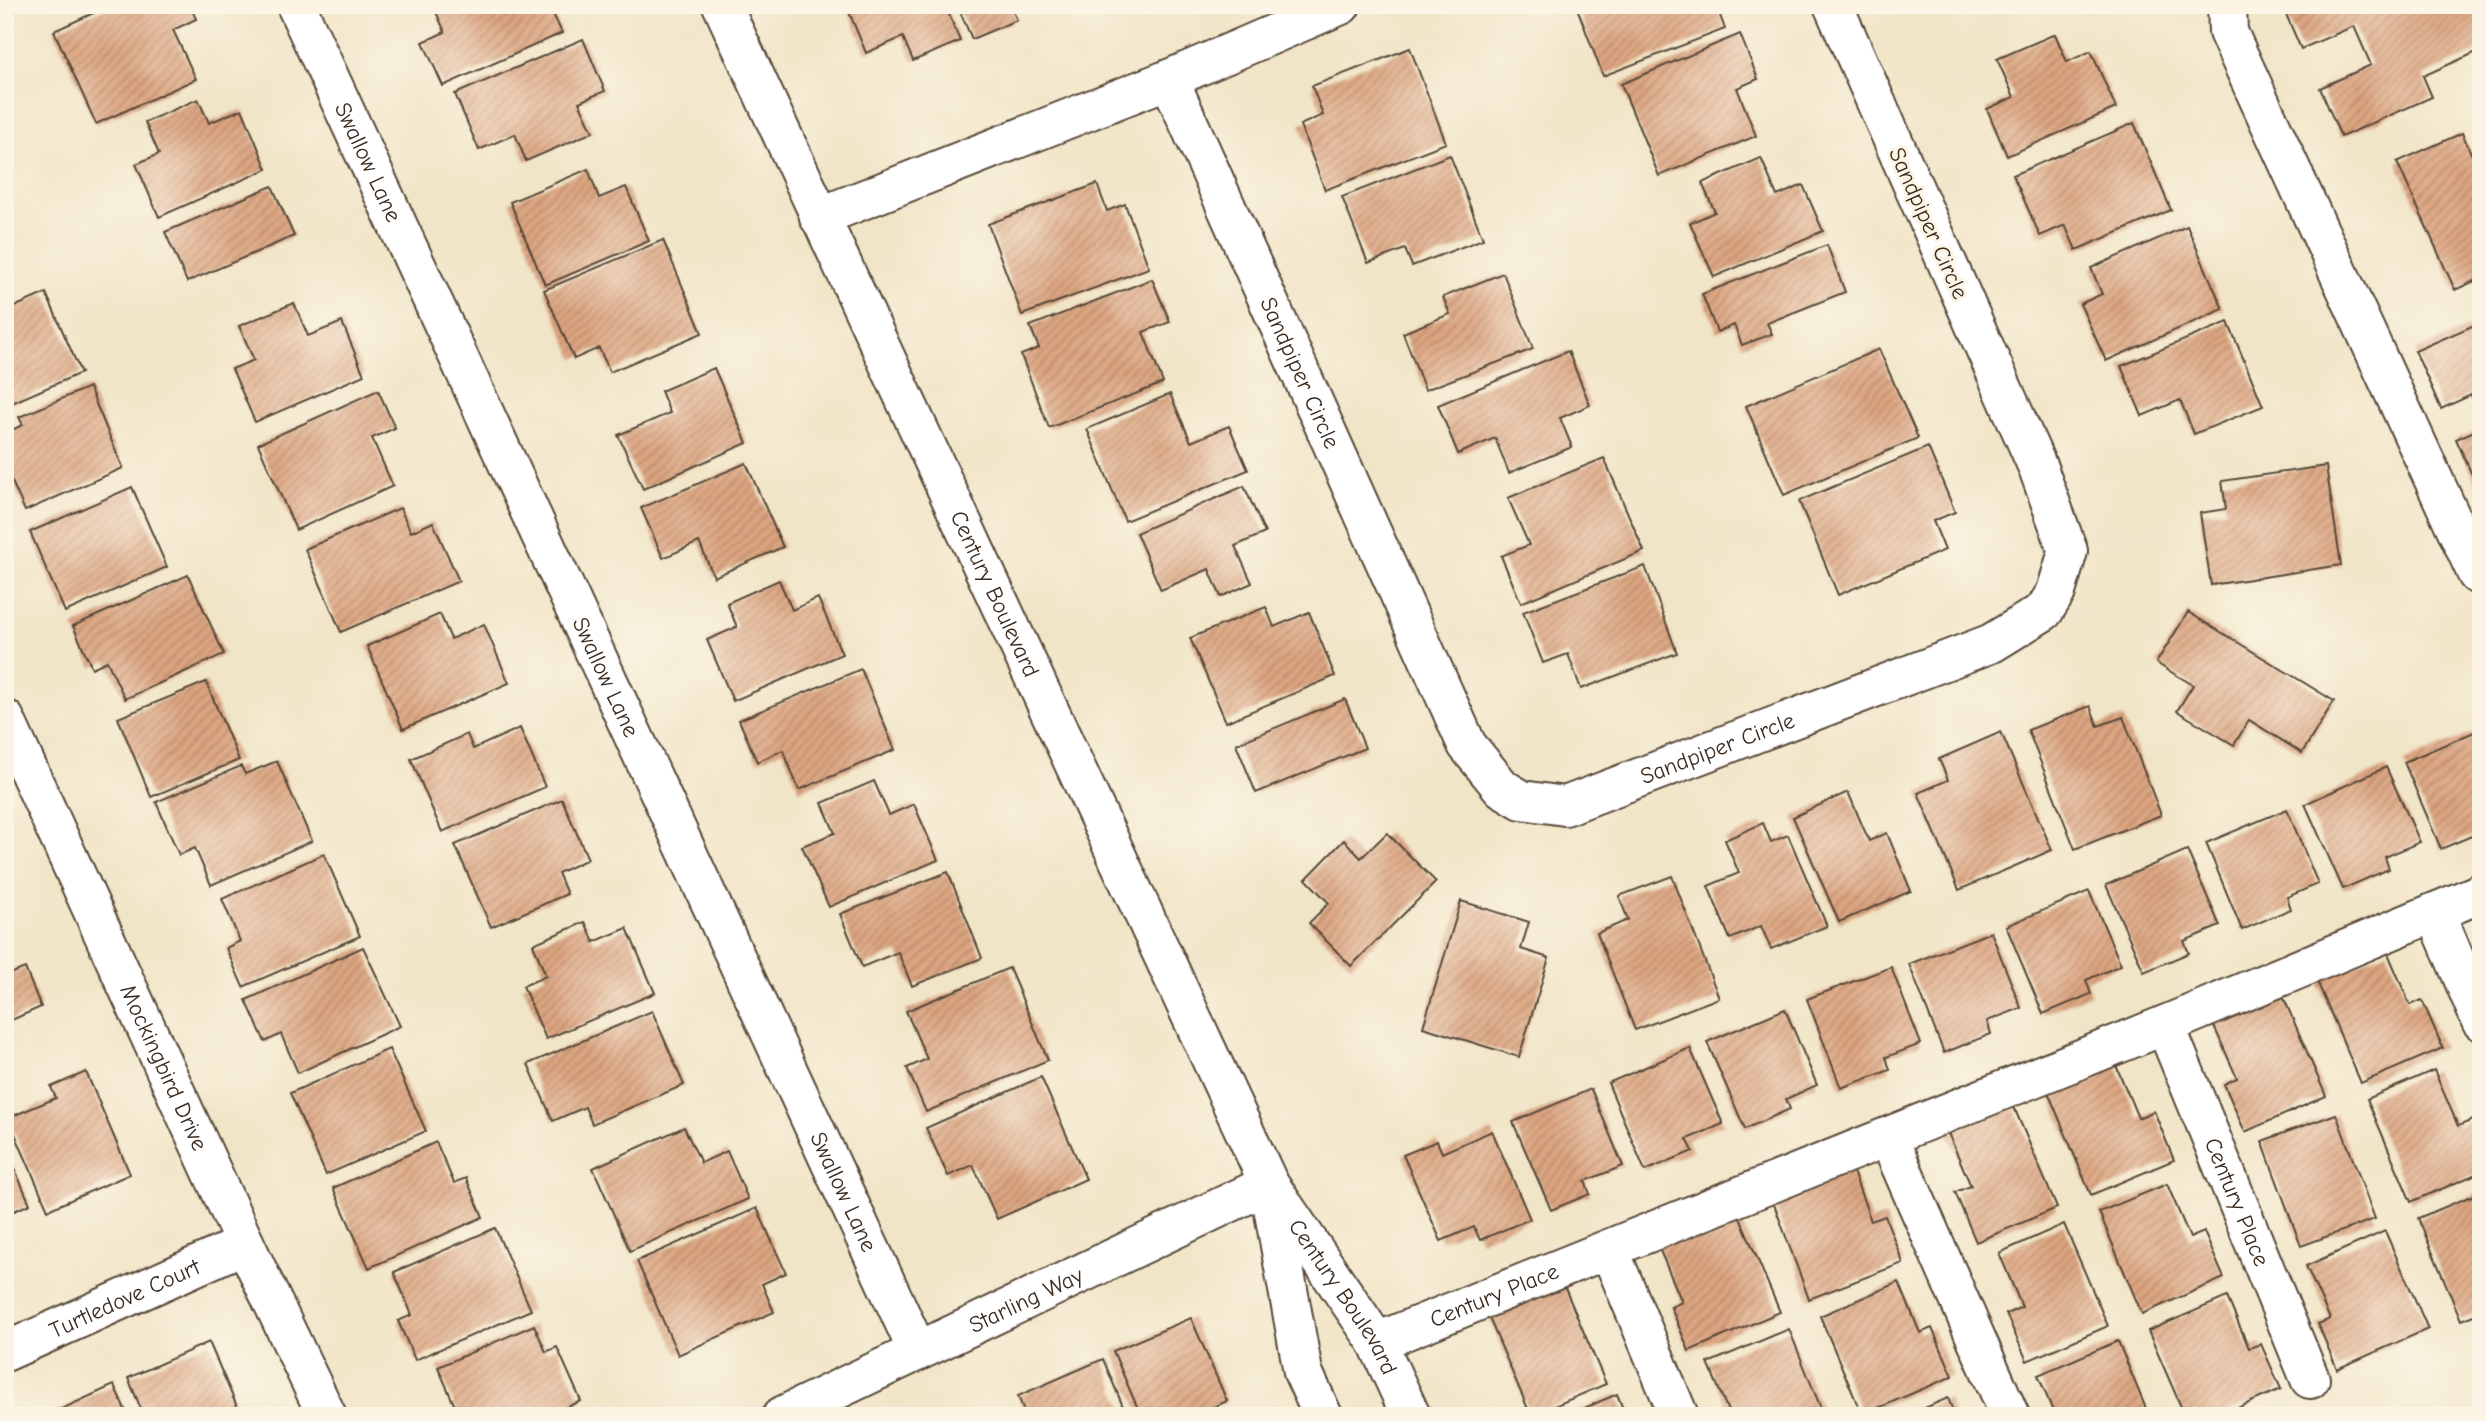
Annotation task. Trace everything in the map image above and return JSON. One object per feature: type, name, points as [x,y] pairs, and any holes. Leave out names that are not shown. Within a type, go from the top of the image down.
[{"type":"street","name":"Swallow Lane","points":[[296,5],[917,1350]]},
{"type":"street","name":"Century Boulevard","points":[[722,5],[1269,1184],[1377,1342],[1411,1416]]},
{"type":"street","points":[[819,217],[1169,79],[1341,5]]},
{"type":"street","name":"Sandpiper Circle","points":[[1169,79],[1467,745],[1502,788],[1522,800],[1565,806],[1992,643],[2044,611],[2056,592],[2068,551],[2038,468],[1833,5]]},
{"type":"street","points":[[2227,5],[2228,32],[2479,573]]},
{"type":"street","name":"Mockingbird Drive","points":[[5,719],[245,1244],[327,1416]]},
{"type":"street","name":"Century Place","points":[[1377,1342],[2165,1025],[2481,893]]},
{"type":"street","points":[[2435,912],[2481,1021]]},
{"type":"street","name":"Century Place","points":[[2165,1025],[2310,1379]]},
{"type":"street","points":[[1888,1137],[2010,1416]]},
{"type":"street","name":"Starling Way","points":[[782,1416],[1269,1184]]},
{"type":"street","name":"Century Boulevard","points":[[1269,1184],[1303,1371],[1323,1416]]},
{"type":"street","name":"Turtledove Court","points":[[5,1352],[245,1244]]},
{"type":"street","points":[[1609,1249],[1679,1416]]},
{"type":"building","points":[[111,5],[190,5],[196,19],[173,30],[196,79],[96,124],[54,31]]},
{"type":"building","points":[[433,5],[549,5],[562,33],[443,86],[423,42],[445,32]]},
{"type":"building","points":[[846,5],[945,5],[960,41],[913,61],[903,37],[866,53]]},
{"type":"building","points":[[957,5],[1010,5],[1017,20],[972,39]]},
{"type":"building","points":[[1576,5],[1716,5],[1725,29],[1603,76]]},
{"type":"building","points":[[2282,5],[2481,5],[2481,50],[2423,76],[2432,97],[2341,137],[2320,88],[2371,65],[2354,26],[2301,49]]},
{"type":"building","points":[[1740,34],[1758,79],[1737,88],[1756,136],[1659,176],[1621,84]]},
{"type":"building","points":[[2055,34],[2067,62],[2091,51],[2116,108],[2007,156],[1987,109],[2014,97],[1997,59]]},
{"type":"building","points":[[583,39],[605,91],[579,102],[593,132],[526,161],[515,134],[479,150],[455,94]]},
{"type":"building","points":[[1410,48],[1446,143],[1325,190],[1300,125],[1323,115],[1312,86]]},
{"type":"building","points":[[198,99],[209,123],[242,109],[267,169],[159,217],[136,164],[159,154],[145,122]]},
{"type":"building","points":[[2134,123],[2171,210],[2076,250],[2065,225],[2040,236],[2013,175]]},
{"type":"building","points":[[2462,133],[2481,175],[2481,278],[2455,290],[2397,162]]},
{"type":"building","points":[[1450,155],[1483,239],[1412,266],[1405,249],[1368,263],[1342,197]]},
{"type":"building","points":[[1761,158],[1777,196],[1803,185],[1823,231],[1714,277],[1690,223],[1715,212],[1702,183]]},
{"type":"building","points":[[588,169],[599,198],[626,187],[649,241],[545,285],[510,202]]},
{"type":"building","points":[[1097,184],[1107,211],[1125,204],[1149,268],[1022,315],[988,224]]},
{"type":"building","points":[[272,186],[294,236],[187,282],[165,232]]},
{"type":"building","points":[[2187,226],[2223,309],[2106,361],[2080,304],[2102,294],[2091,268]]},
{"type":"building","points":[[663,240],[702,333],[610,372],[599,348],[574,359],[544,290]]},
{"type":"building","points":[[1827,245],[1845,292],[1767,323],[1772,334],[1742,345],[1734,325],[1717,332],[1702,294]]},
{"type":"building","points":[[1503,273],[1533,349],[1425,390],[1403,333],[1450,314],[1443,297]]},
{"type":"building","points":[[1152,279],[1170,322],[1143,332],[1163,383],[1049,428],[1021,355],[1039,348],[1030,326]]},
{"type":"building","points":[[46,293],[81,373],[5,406],[5,311]]},
{"type":"building","points":[[294,303],[308,336],[342,322],[364,375],[255,422],[232,369],[254,360],[239,326]]},
{"type":"building","points":[[2228,322],[2263,406],[2194,434],[2180,400],[2142,416],[2121,366]]},
{"type":"building","points":[[2481,322],[2481,416],[2471,395],[2441,409],[2415,351]]},
{"type":"building","points":[[1879,349],[1918,438],[1784,495],[1746,406]]},
{"type":"building","points":[[1568,351],[1590,405],[1560,418],[1572,447],[1509,473],[1495,438],[1458,454],[1438,405]]},
{"type":"building","points":[[714,368],[747,443],[643,489],[618,435],[670,413],[661,391]]},
{"type":"building","points":[[89,387],[123,468],[25,511],[5,466],[5,433],[23,425],[19,417]]},
{"type":"building","points":[[378,390],[395,428],[372,438],[393,486],[296,530],[258,444]]},
{"type":"building","points":[[1170,394],[1191,442],[1229,426],[1248,470],[1125,521],[1087,429]]},
{"type":"building","points":[[2481,428],[2481,495],[2456,439]]},
{"type":"building","points":[[1928,447],[1955,512],[1933,521],[1945,550],[1838,595],[1799,501]]},
{"type":"building","points":[[1604,458],[1644,551],[1521,603],[1501,556],[1529,545],[1508,498]]},
{"type":"building","points":[[746,463],[783,547],[714,577],[699,542],[663,558],[641,508]]},
{"type":"building","points":[[2326,466],[2341,565],[2211,585],[2200,513],[2226,509],[2222,481]]},
{"type":"building","points":[[1244,486],[1265,533],[1235,546],[1252,583],[1221,597],[1209,569],[1161,590],[1136,533]]},
{"type":"building","points":[[132,487],[167,567],[65,612],[30,532]]},
{"type":"building","points":[[400,508],[411,532],[433,522],[459,581],[341,632],[305,549]]},
{"type":"building","points":[[1645,566],[1677,653],[1581,689],[1568,654],[1543,663],[1523,612]]},
{"type":"building","points":[[188,575],[224,654],[125,699],[107,661],[92,668],[73,626]]},
{"type":"building","points":[[779,580],[792,610],[818,598],[842,654],[733,701],[707,640],[737,627],[727,603]]},
{"type":"building","points":[[1266,607],[1274,627],[1309,612],[1335,676],[1226,722],[1190,638]]},
{"type":"building","points":[[2188,612],[2334,701],[2302,753],[2249,720],[2234,745],[2177,711],[2193,685],[2156,663]]},
{"type":"building","points":[[440,614],[451,639],[484,624],[509,683],[403,729],[367,646]]},
{"type":"building","points":[[861,669],[895,750],[799,790],[783,750],[757,762],[739,720]]},
{"type":"building","points":[[206,682],[239,760],[151,797],[118,718]]},
{"type":"building","points":[[1345,699],[1365,748],[1256,793],[1236,744]]},
{"type":"building","points":[[2090,706],[2098,726],[2123,717],[2161,815],[2075,849],[2028,730]]},
{"type":"building","points":[[520,728],[545,787],[442,832],[411,759],[467,734],[473,749]]},
{"type":"building","points":[[2481,729],[2481,832],[2441,849],[2404,762]]},
{"type":"building","points":[[2001,732],[2052,850],[1959,890],[1918,793],[1948,780],[1939,759]]},
{"type":"building","points":[[277,761],[312,841],[211,885],[195,848],[179,855],[156,802],[241,766],[245,774]]},
{"type":"building","points":[[2386,767],[2420,842],[2385,857],[2389,869],[2343,889],[2305,804]]},
{"type":"building","points":[[874,781],[889,815],[914,804],[938,860],[829,907],[802,846],[835,833],[822,803]]},
{"type":"building","points":[[1848,792],[1869,841],[1887,833],[1911,891],[1839,922],[1793,817]]},
{"type":"building","points":[[562,799],[588,859],[558,873],[567,894],[491,927],[455,845]]},
{"type":"building","points":[[2287,809],[2318,884],[2287,897],[2291,909],[2242,930],[2206,843]]},
{"type":"building","points":[[1763,823],[1771,842],[1788,835],[1827,926],[1771,949],[1761,926],[1730,939],[1708,886],[1739,873],[1725,840]]},
{"type":"building","points":[[1387,833],[1436,882],[1351,966],[1309,923],[1329,903],[1306,879],[1344,840],[1361,858]]},
{"type":"building","points":[[2187,850],[2220,926],[2184,941],[2189,953],[2144,972],[2106,885]]},
{"type":"building","points":[[324,854],[360,936],[243,987],[226,948],[240,941],[222,899]]},
{"type":"building","points":[[948,872],[982,958],[912,986],[898,952],[862,967],[840,914]]},
{"type":"building","points":[[1672,876],[1719,998],[1635,1030],[1597,933],[1628,920],[1619,896]]},
{"type":"building","points":[[2089,891],[2121,965],[2086,980],[2091,994],[2043,1014],[2006,926]]},
{"type":"building","points":[[1461,901],[1529,922],[1521,949],[1549,958],[1519,1057],[1423,1027]]},
{"type":"building","points":[[585,922],[594,942],[627,928],[655,993],[546,1039],[523,986],[546,976],[533,944]]},
{"type":"building","points":[[1991,932],[2021,1008],[1987,1021],[1991,1034],[1944,1053],[1909,964]]},
{"type":"building","points":[[363,947],[400,1026],[298,1073],[281,1034],[265,1042],[246,1000]]},
{"type":"building","points":[[2387,951],[2410,1005],[2422,1000],[2443,1048],[2361,1083],[2317,981]]},
{"type":"building","points":[[1891,967],[1921,1044],[1886,1057],[1890,1070],[1841,1088],[1807,999]]},
{"type":"building","points":[[25,968],[41,1007],[5,1023],[5,976]]},
{"type":"building","points":[[1009,968],[1048,1060],[926,1112],[907,1068],[927,1059],[906,1011]]},
{"type":"building","points":[[2282,994],[2326,1096],[2245,1132],[2224,1084],[2237,1078],[2213,1024]]},
{"type":"building","points":[[1785,1009],[1817,1085],[1786,1099],[1790,1109],[1745,1129],[1707,1042]]},
{"type":"building","points":[[652,1011],[684,1085],[592,1124],[585,1107],[553,1121],[528,1064]]},
{"type":"building","points":[[1690,1048],[1723,1124],[1687,1139],[1693,1151],[1645,1171],[1608,1083]]},
{"type":"building","points":[[389,1049],[426,1131],[326,1175],[290,1093]]},
{"type":"building","points":[[2115,1063],[2138,1118],[2154,1111],[2174,1160],[2091,1195],[2048,1092]]},
{"type":"building","points":[[2434,1070],[2458,1126],[2473,1120],[2481,1138],[2481,1172],[2411,1202],[2367,1099]]},
{"type":"building","points":[[86,1072],[130,1174],[48,1210],[8,1118],[56,1098],[51,1087]]},
{"type":"building","points":[[1041,1077],[1086,1179],[997,1219],[973,1165],[948,1176],[926,1128]]},
{"type":"building","points":[[1591,1089],[1623,1166],[1585,1181],[1590,1194],[1551,1210],[1513,1122]]},
{"type":"building","points":[[2013,1105],[2057,1208],[1976,1242],[1955,1192],[1971,1186],[1948,1133]]},
{"type":"building","points":[[2336,1114],[2375,1219],[2301,1246],[2262,1141]]},
{"type":"building","points":[[684,1127],[701,1163],[727,1151],[748,1199],[630,1251],[593,1168]]},
{"type":"building","points":[[1492,1131],[1530,1219],[1480,1240],[1474,1227],[1441,1241],[1403,1155],[1437,1141],[1442,1153]]},
{"type":"building","points":[[436,1142],[454,1183],[466,1178],[483,1217],[369,1268],[333,1188]]},
{"type":"building","points":[[5,1147],[30,1204],[5,1215]]},
{"type":"building","points":[[1852,1169],[1871,1221],[1885,1216],[1903,1263],[1809,1299],[1772,1199]]},
{"type":"building","points":[[2167,1184],[2190,1238],[2204,1232],[2224,1278],[2142,1314],[2099,1212]]},
{"type":"building","points":[[2481,1192],[2481,1312],[2461,1320],[2418,1218]]},
{"type":"building","points":[[757,1208],[786,1273],[762,1284],[774,1312],[678,1355],[637,1261]]},
{"type":"building","points":[[1738,1213],[1780,1312],[1689,1351],[1671,1307],[1682,1302],[1658,1246]]},
{"type":"building","points":[[2064,1224],[2108,1326],[2027,1361],[2006,1314],[2022,1307],[1999,1253]]},
{"type":"building","points":[[495,1228],[531,1310],[415,1360],[398,1321],[412,1315],[394,1272]]},
{"type":"building","points":[[2385,1231],[2428,1329],[2337,1369],[2318,1324],[2330,1319],[2306,1266]]},
{"type":"building","points":[[1899,1282],[1920,1333],[1932,1328],[1953,1376],[1862,1415],[1820,1316]]},
{"type":"building","points":[[1564,1286],[1606,1384],[1531,1416],[1489,1318]]},
{"type":"building","points":[[2227,1297],[2249,1348],[2261,1344],[2281,1389],[2219,1416],[2185,1416],[2148,1331]]},
{"type":"building","points":[[1191,1318],[1227,1401],[1193,1416],[1141,1416],[1113,1351]]},
{"type":"building","points":[[534,1325],[546,1352],[557,1347],[581,1401],[547,1416],[459,1416],[438,1367]]},
{"type":"building","points":[[1789,1329],[1824,1416],[1730,1416],[1708,1363]]},
{"type":"building","points":[[2118,1341],[2149,1416],[2055,1416],[2038,1375]]},
{"type":"building","points":[[209,1342],[241,1416],[144,1416],[128,1378]]},
{"type":"building","points":[[1103,1359],[1127,1416],[1026,1416],[1018,1396]]},
{"type":"building","points":[[114,1385],[128,1416],[46,1416]]},
{"type":"building","points":[[1617,1394],[1626,1416],[1566,1416]]},
{"type":"building","points":[[1948,1398],[1955,1416],[1906,1416]]}]
